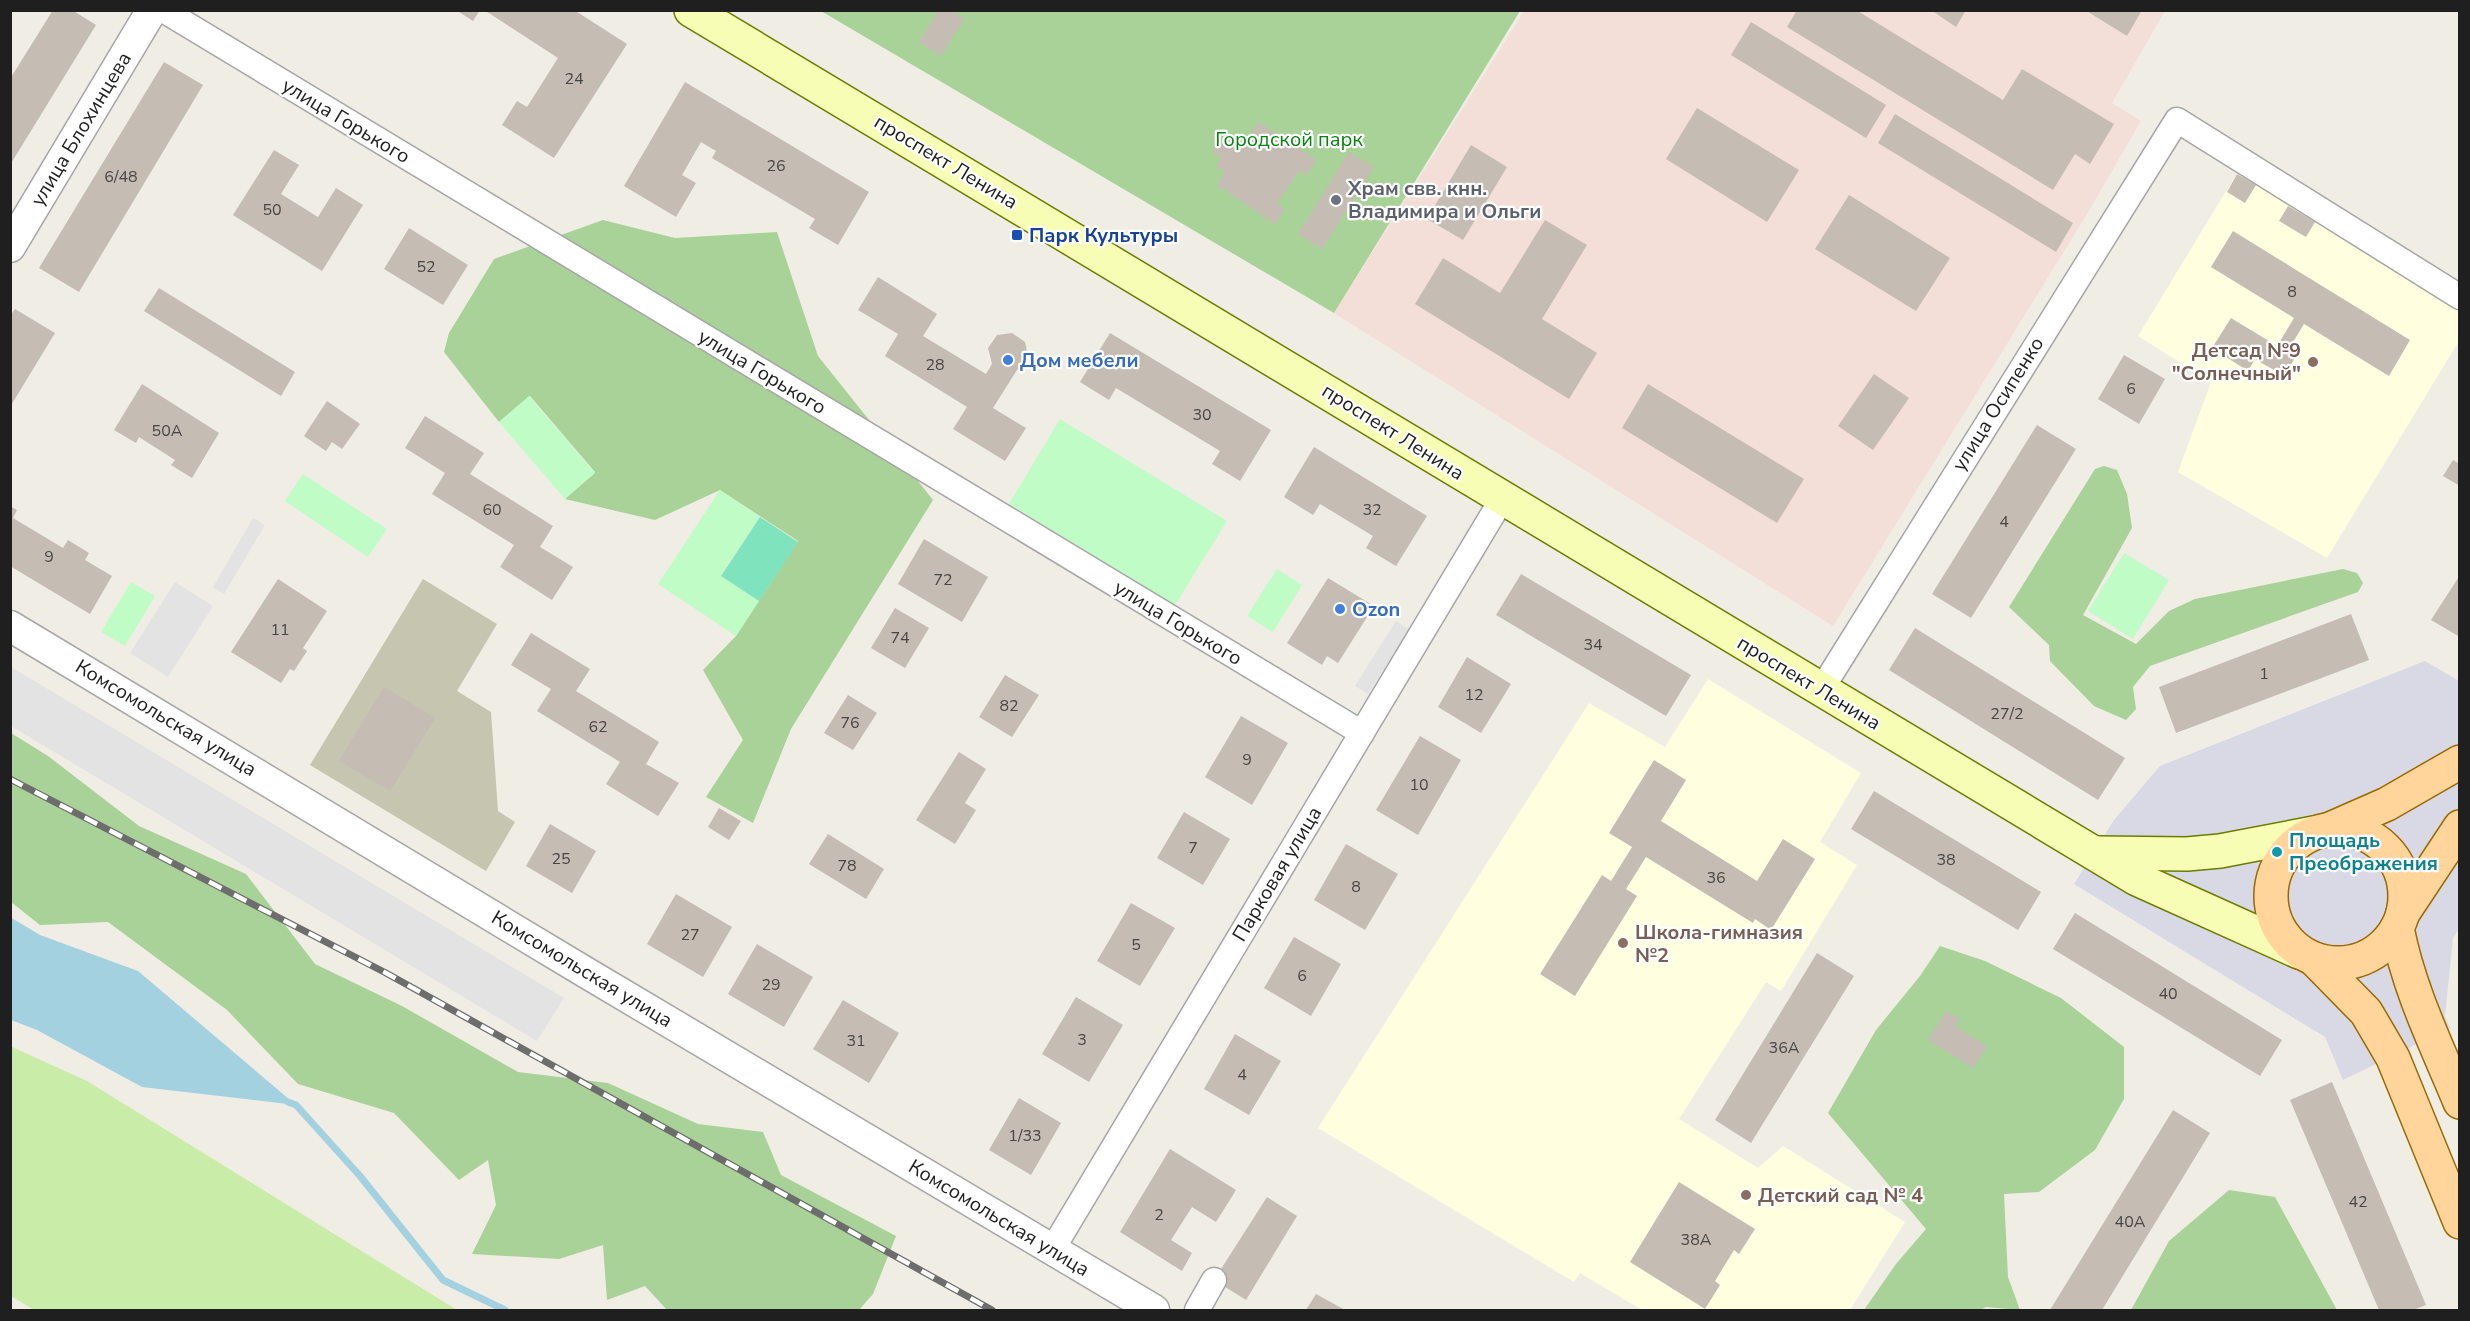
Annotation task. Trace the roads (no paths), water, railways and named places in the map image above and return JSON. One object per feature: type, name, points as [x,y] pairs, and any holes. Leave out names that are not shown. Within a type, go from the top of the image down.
[{"type":"main road","name":"проспект Ленина","points":[[691,10],[2137,879],[2307,956],[2366,1012],[2393,1058],[2460,1222]]},
{"type":"main road","points":[[2460,762],[2387,804],[2300,840],[2283,858],[2272,880],[2270,896],[2278,927],[2307,956],[2338,963],[2361,959],[2376,952],[2400,921],[2460,827]]},
{"type":"main road","points":[[2095,853],[2187,854],[2220,851],[2322,831],[2347,829],[2362,833],[2377,841],[2389,852],[2404,881],[2400,921],[2404,964],[2416,1000],[2460,1102]]},
{"type":"street","name":"улица Блохинцева","points":[[10,247],[152,10]]},
{"type":"street","name":"улица Горького","points":[[163,10],[1362,733]]},
{"type":"street","name":"улица Осипенко","points":[[1821,690],[2177,120],[2460,297]]},
{"type":"street","name":"Парковая улица","points":[[1052,1250],[1502,499]]},
{"type":"street","name":"Комсомольская улица","points":[[10,626],[1154,1311]]},
{"type":"street","points":[[1197,1311],[1214,1280]]},
{"type":"water","points":[[10,917],[40,935],[138,971],[296,1105],[142,1087],[37,1030],[11,1020]]},
{"type":"waterway","points":[[288,1102],[296,1105],[360,1176],[443,1280],[505,1310]]},
{"type":"railway","points":[[10,779],[386,973],[992,1310]]},
{"type":"place","name":"Храм свв. кнн. Владимира и Ольги","points":[[1336,200]]},
{"type":"place","name":"Парк Культуры","points":[[1017,235]]},
{"type":"place","name":"Дом мебели","points":[[1008,360]]},
{"type":"place","name":"Детсад №9 \"Солнечный\"","points":[[2313,362]]},
{"type":"place","name":"Ozon","points":[[1340,609]]},
{"type":"place","name":"Площадь Преображения","points":[[2277,852]]},
{"type":"place","name":"Школа-гимназия №2","points":[[1623,943]]},
{"type":"place","name":"Детский сад № 4","points":[[1746,1195]]},
{"type":"park label","name":"Городской парк","points":[[1289,139]]}]
